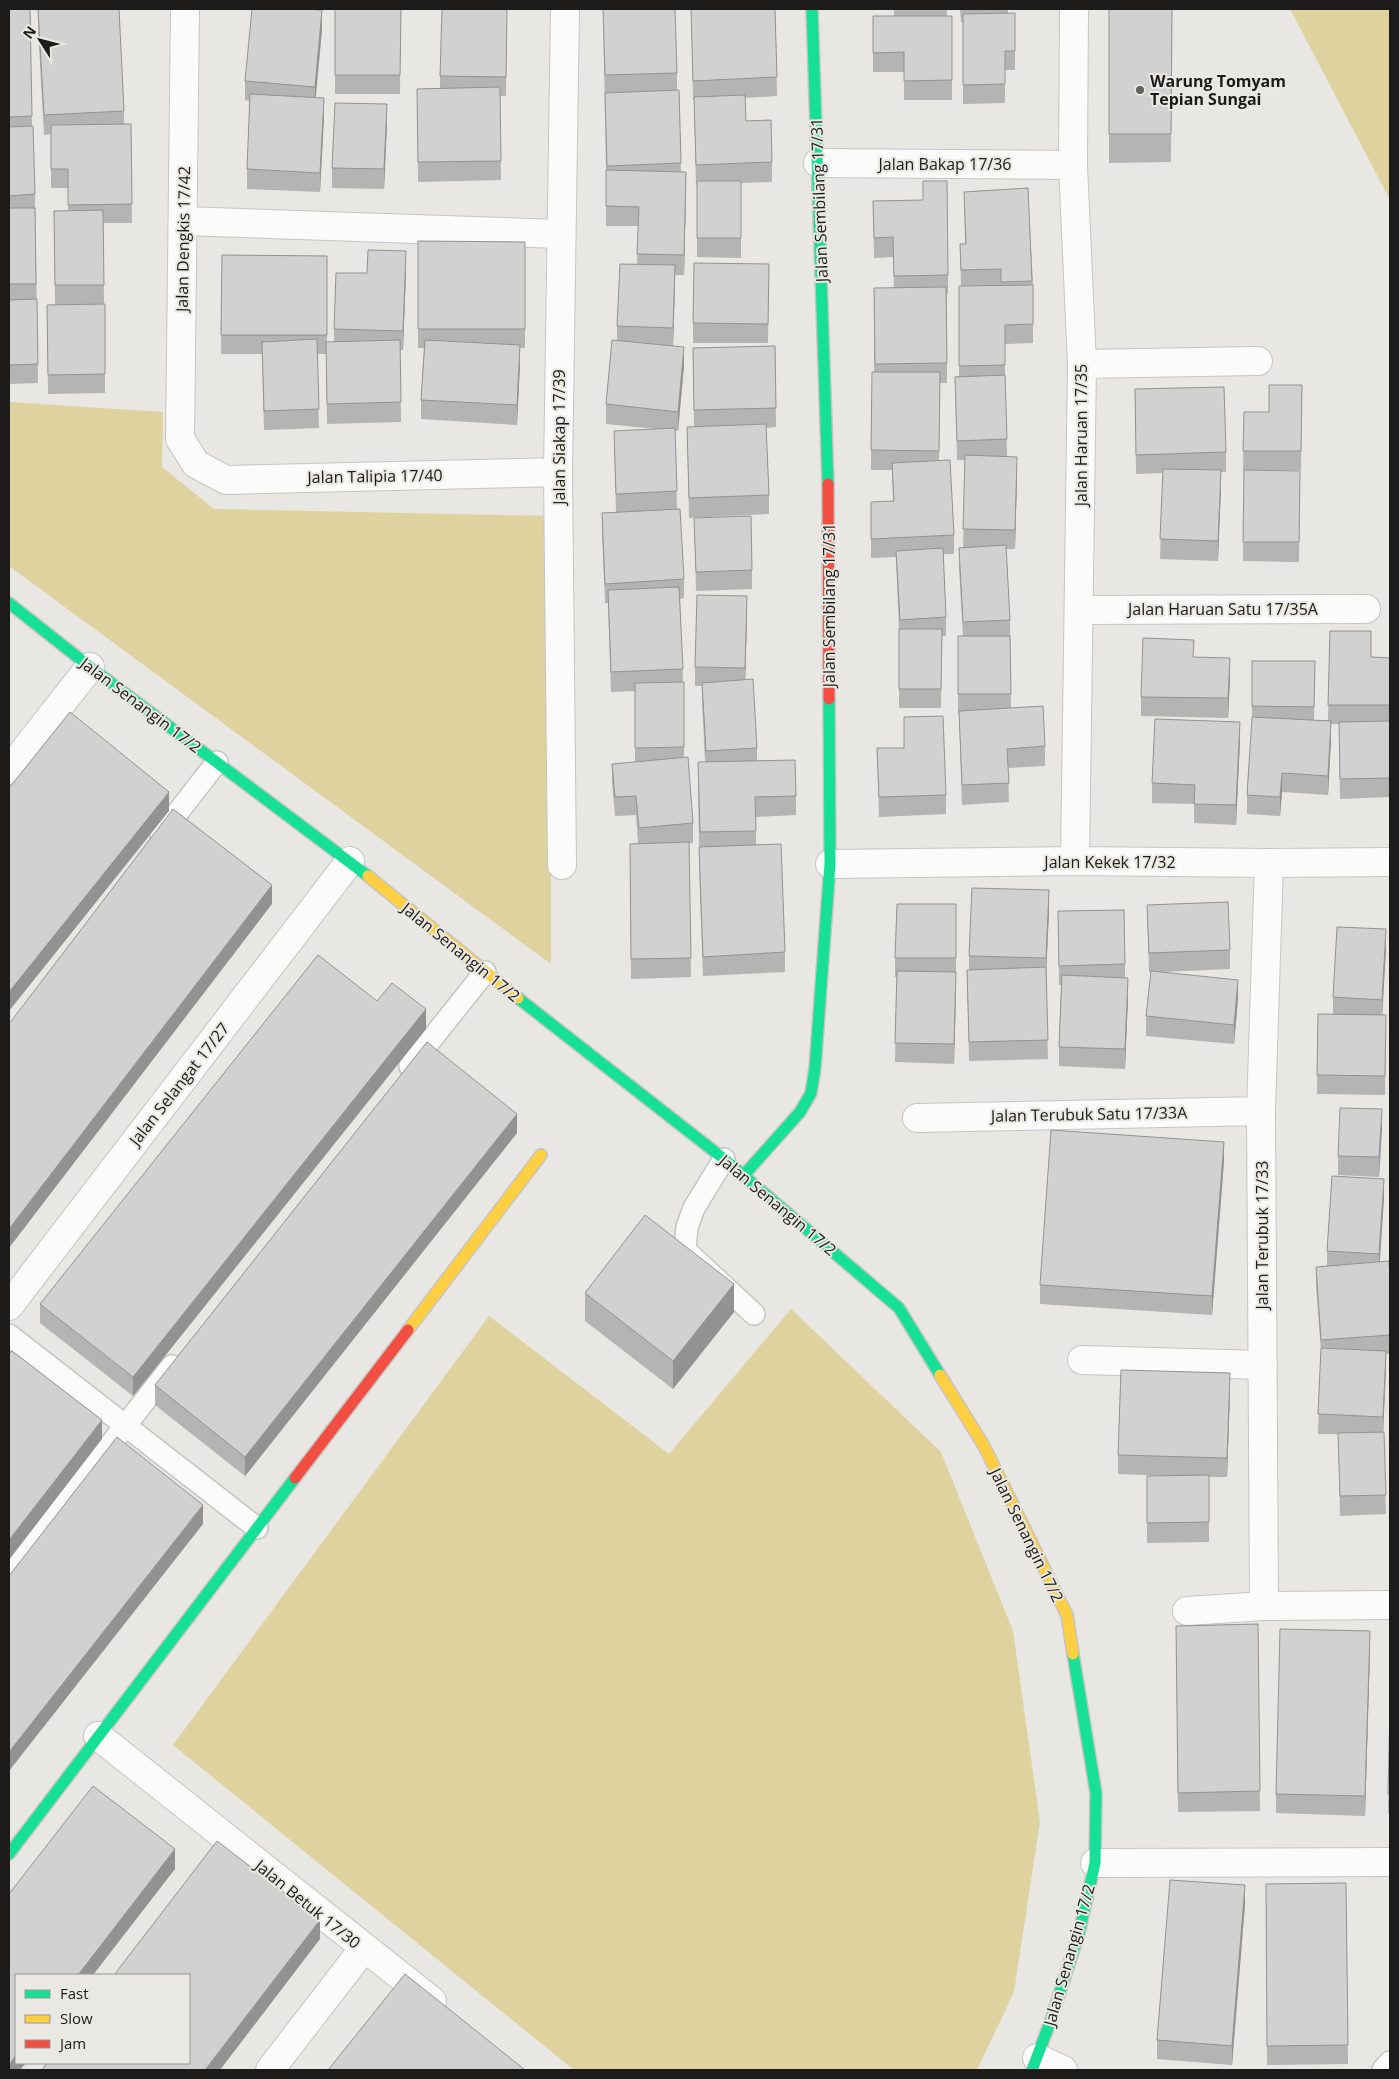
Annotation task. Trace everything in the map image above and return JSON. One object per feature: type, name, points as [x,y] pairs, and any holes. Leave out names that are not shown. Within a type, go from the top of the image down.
[{"type":"street","name":"Jalan Dengkis 17/42","points":[[185,9],[180,439],[196,464]]},
{"type":"street","name":"Jalan Siakap 17/39","points":[[562,866],[558,472],[565,9]]},
{"type":"street","name":"Jalan Sembilang 17/31","points":[[743,1176],[800,1112],[811,1093],[816,1068],[830,864],[828,498],[812,9]]},
{"type":"street","name":"Jalan Haruan 17/35","points":[[1074,9],[1073,165],[1082,364],[1075,861]]},
{"type":"street","name":"Jalan Bakap 17/36","points":[[818,163],[1073,165]]},
{"type":"street","points":[[184,221],[561,234]]},
{"type":"street","points":[[1082,364],[1258,361]]},
{"type":"street","name":"Jalan Talipia 17/40","points":[[196,464],[226,480],[558,472]]},
{"type":"street","name":"Jalan Senangin 17/2","points":[[9,603],[90,667],[350,862],[485,972],[724,1159],[899,1308],[984,1446],[1067,1614],[1096,1793],[1095,1863],[1079,1933],[1051,2020],[1034,2064]]},
{"type":"street","name":"Jalan Haruan Satu 17/35A","points":[[1080,610],[1366,609]]},
{"type":"street","points":[[9,770],[90,667]]},
{"type":"street","name":"Jalan Kekek 17/32","points":[[830,864],[1075,861],[1390,862]]},
{"type":"street","name":"Jalan Selangat 17/27","points":[[9,1306],[350,862]]},
{"type":"street","name":"Jalan Terubuk 17/33","points":[[1264,1606],[1262,1111],[1269,863]]},
{"type":"street","name":"Jalan Terubuk Satu 17/33A","points":[[917,1118],[1262,1111]]},
{"type":"street","points":[[9,1854],[541,1155]]},
{"type":"street","points":[[1082,1360],[1263,1365]]},
{"type":"street","points":[[1187,1611],[1264,1606],[1390,1605]]},
{"type":"street","name":"Jalan Betuk 17/30","points":[[98,1736],[450,2015]]},
{"type":"street","points":[[1095,1863],[1390,1862]]},
{"type":"street","points":[[270,2070],[364,1948]]},
{"type":"street","points":[[1034,2064],[1063,2070]]},
{"type":"lane","points":[[150,849],[217,762]]},
{"type":"lane","points":[[398,1082],[485,972]]},
{"type":"lane","points":[[724,1159],[694,1208],[687,1227],[685,1250],[754,1314]]},
{"type":"lane","points":[[9,1334],[256,1528]]},
{"type":"lane","points":[[9,1574],[187,1347]]},
{"type":"lane","points":[[1383,2070],[1390,2062]]},
{"type":"shaded area","points":[[1290,9],[1390,9],[1390,200]]},
{"type":"shaded area","points":[[9,402],[163,412],[162,467],[214,509],[551,516],[551,964],[9,566]]},
{"type":"shaded area","points":[[791,1309],[941,1452],[1013,1631],[1040,1822],[1014,1992],[977,2070],[574,2070],[173,1745],[489,1316],[669,1454]]},
{"type":"building","points":[[9,9],[30,9],[32,116],[9,117]]},
{"type":"building","points":[[38,9],[119,9],[124,111],[44,115]]},
{"type":"building","points":[[252,9],[322,10],[315,87],[245,81]]},
{"type":"building","points":[[335,9],[401,9],[400,75],[335,75]]},
{"type":"building","points":[[442,9],[507,9],[506,77],[440,76]]},
{"type":"building","points":[[603,9],[675,9],[677,73],[605,75]]},
{"type":"building","points":[[691,9],[775,9],[777,77],[693,81]]},
{"type":"building","name":"Warung Tomyam Tepian Sungai","points":[[1109,9],[1172,9],[1171,134],[1109,134]]},
{"type":"building","points":[[1015,13],[1015,51],[1005,51],[1005,84],[963,85],[963,14]]},
{"type":"building","points":[[873,16],[952,16],[952,80],[904,81],[904,52],[873,53]]},
{"type":"building","points":[[500,87],[501,161],[418,162],[417,89]]},
{"type":"building","points":[[679,90],[681,163],[607,166],[605,93]]},
{"type":"building","points":[[250,94],[324,98],[320,173],[247,169]]},
{"type":"building","points":[[745,95],[746,121],[771,120],[772,162],[696,165],[694,97]]},
{"type":"building","points":[[335,103],[387,104],[384,169],[332,168]]},
{"type":"building","points":[[131,124],[132,204],[68,205],[68,169],[51,169],[51,125]]},
{"type":"building","points":[[33,126],[35,194],[9,196],[9,127]]},
{"type":"building","points":[[606,170],[686,172],[684,255],[637,254],[639,207],[606,206]]},
{"type":"building","points":[[697,181],[741,181],[741,238],[697,238]]},
{"type":"building","points":[[923,181],[947,181],[948,275],[894,276],[893,237],[874,238],[873,201],[923,200]]},
{"type":"building","points":[[1028,188],[1032,281],[1001,282],[1001,269],[961,270],[960,244],[966,244],[964,192]]},
{"type":"building","points":[[9,208],[35,208],[36,284],[9,284]]},
{"type":"building","points":[[103,210],[104,285],[55,285],[54,211]]},
{"type":"building","points":[[418,241],[525,242],[525,329],[418,329]]},
{"type":"building","points":[[368,250],[406,251],[403,331],[334,329],[336,273],[367,273]]},
{"type":"building","points":[[222,255],[327,256],[327,335],[221,335]]},
{"type":"building","points":[[694,263],[769,264],[768,324],[693,323]]},
{"type":"building","points":[[620,264],[675,265],[673,328],[617,326]]},
{"type":"building","points":[[1033,285],[1033,324],[1005,325],[1005,365],[959,366],[959,286]]},
{"type":"building","points":[[946,287],[947,363],[875,364],[874,288]]},
{"type":"building","points":[[37,299],[38,364],[9,365],[9,300]]},
{"type":"building","points":[[105,304],[105,374],[48,375],[47,305]]},
{"type":"building","points":[[317,339],[319,409],[264,411],[262,342]]},
{"type":"building","points":[[400,340],[401,402],[327,404],[326,342]]},
{"type":"building","points":[[425,340],[520,345],[517,405],[421,400]]},
{"type":"building","points":[[612,340],[684,347],[678,412],[606,404]]},
{"type":"building","points":[[775,346],[776,408],[694,410],[693,348]]},
{"type":"building","points":[[872,372],[940,372],[939,451],[871,450]]},
{"type":"building","points":[[1005,375],[1007,439],[957,441],[955,377]]},
{"type":"building","points":[[1269,385],[1302,385],[1301,451],[1243,451],[1244,412],[1269,412]]},
{"type":"building","points":[[1224,387],[1226,452],[1136,455],[1135,389]]},
{"type":"building","points":[[766,424],[769,495],[689,498],[687,427]]},
{"type":"building","points":[[675,428],[677,491],[616,494],[614,431]]},
{"type":"building","points":[[965,455],[1017,457],[1015,530],[963,529]]},
{"type":"building","points":[[950,460],[954,535],[871,539],[871,502],[894,501],[892,463]]},
{"type":"building","points":[[1163,469],[1221,470],[1218,541],[1160,539]]},
{"type":"building","points":[[1244,470],[1300,471],[1299,542],[1243,542]]},
{"type":"building","points":[[680,509],[684,579],[605,584],[602,513]]},
{"type":"building","points":[[751,516],[752,570],[696,572],[694,518]]},
{"type":"building","points":[[1006,545],[1010,620],[963,622],[959,548]]},
{"type":"building","points":[[943,548],[946,617],[900,620],[896,551]]},
{"type":"building","points":[[679,587],[683,669],[611,672],[608,590]]},
{"type":"building","points":[[697,595],[747,596],[745,668],[695,667]]},
{"type":"building","points":[[899,629],[942,629],[941,689],[899,689]]},
{"type":"building","points":[[1330,631],[1371,631],[1371,657],[1390,658],[1390,705],[1328,705]]},
{"type":"building","points":[[958,636],[1010,636],[1011,694],[958,694]]},
{"type":"building","points":[[1143,638],[1194,640],[1193,657],[1230,658],[1228,698],[1141,697]]},
{"type":"building","points":[[1252,661],[1315,661],[1314,707],[1252,706]]},
{"type":"building","points":[[753,679],[757,748],[706,751],[702,683]]},
{"type":"building","points":[[684,682],[684,747],[635,748],[635,683]]},
{"type":"building","points":[[1043,706],[1045,746],[1007,749],[1009,783],[962,785],[959,711]]},
{"type":"building","points":[[70,712],[169,792],[9,992],[9,788]]},
{"type":"building","points":[[943,716],[946,795],[879,797],[877,748],[904,748],[904,717]]},
{"type":"building","points":[[1252,717],[1331,721],[1328,776],[1282,773],[1280,797],[1247,795]]},
{"type":"building","points":[[1155,719],[1240,722],[1236,805],[1194,804],[1195,785],[1152,783]]},
{"type":"building","points":[[1390,721],[1390,778],[1340,779],[1339,722]]},
{"type":"building","points":[[688,757],[693,823],[639,828],[636,796],[615,797],[612,764]]},
{"type":"building","points":[[795,760],[796,796],[755,797],[756,831],[700,832],[698,762]]},
{"type":"building","points":[[173,809],[272,885],[9,1229],[9,1024]]},
{"type":"building","points":[[689,842],[691,958],[631,959],[630,844]]},
{"type":"building","points":[[781,844],[785,952],[703,957],[699,847]]},
{"type":"building","points":[[972,888],[1049,890],[1046,958],[969,956]]},
{"type":"building","points":[[1228,902],[1230,950],[1149,953],[1147,905]]},
{"type":"building","points":[[897,904],[956,904],[956,958],[895,958]]},
{"type":"building","points":[[1124,910],[1125,964],[1059,966],[1058,911]]},
{"type":"building","points":[[1337,927],[1386,929],[1382,1000],[1333,997]]},
{"type":"building","points":[[318,955],[377,1001],[392,983],[426,1009],[133,1377],[40,1304]]},
{"type":"building","points":[[1046,967],[1048,1040],[969,1042],[967,970]]},
{"type":"building","points":[[897,971],[956,972],[954,1044],[895,1043]]},
{"type":"building","points":[[1151,971],[1238,980],[1234,1025],[1146,1016]]},
{"type":"building","points":[[1062,975],[1128,978],[1125,1049],[1059,1047]]},
{"type":"building","points":[[1318,1014],[1386,1015],[1385,1076],[1317,1075]]},
{"type":"building","points":[[427,1042],[517,1114],[245,1457],[155,1385]]},
{"type":"building","points":[[1340,1108],[1382,1109],[1379,1157],[1338,1156]]},
{"type":"building","points":[[1051,1130],[1224,1142],[1212,1296],[1040,1285]]},
{"type":"building","points":[[1332,1176],[1384,1179],[1379,1254],[1327,1251]]},
{"type":"building","points":[[645,1215],[734,1284],[673,1361],[585,1293]]},
{"type":"building","points":[[1389,1261],[1390,1335],[1321,1340],[1316,1267]]},
{"type":"building","points":[[1321,1348],[1386,1351],[1383,1417],[1318,1414]]},
{"type":"building","points":[[12,1351],[102,1420],[9,1540],[9,1355]]},
{"type":"building","points":[[1121,1370],[1230,1373],[1227,1458],[1118,1455]]},
{"type":"building","points":[[1384,1432],[1386,1495],[1340,1496],[1338,1433]]},
{"type":"building","points":[[117,1437],[203,1505],[9,1752],[9,1576]]},
{"type":"building","points":[[1209,1475],[1209,1522],[1147,1523],[1147,1476]]},
{"type":"building","points":[[1258,1624],[1260,1791],[1178,1793],[1176,1626]]},
{"type":"building","points":[[1280,1629],[1370,1631],[1365,1796],[1276,1794]]},
{"type":"building","points":[[1390,1709],[1390,1794],[1388,1794]]},
{"type":"building","points":[[93,1786],[175,1849],[79,1974],[15,1974],[15,2056],[9,2065],[9,1894]]},
{"type":"building","points":[[217,1841],[320,1920],[205,2070],[42,2070],[46,2064],[190,2064],[190,1974],[115,1974]]},
{"type":"building","points":[[1170,1880],[1245,1885],[1232,2046],[1157,2040]]},
{"type":"building","points":[[1346,1883],[1348,2045],[1267,2046],[1266,1884]]},
{"type":"building","points":[[405,1974],[525,2070],[328,2070]]},
{"type":"traffic: fast","points":[[812,9],[828,484]]},
{"type":"traffic: fast","points":[[9,603],[90,667],[368,876]]},
{"type":"traffic: fast","points":[[743,1176],[800,1112],[811,1093],[815,1068],[830,864],[829,699]]},
{"type":"traffic: fast","points":[[518,998],[724,1159],[899,1308],[940,1375]]},
{"type":"traffic: fast","points":[[9,1854],[295,1478]]},
{"type":"traffic: fast","points":[[1032,2070],[1051,2020],[1079,1933],[1095,1863],[1096,1793],[1073,1654]]},
{"type":"traffic: slow","points":[[368,876],[518,998]]},
{"type":"traffic: slow","points":[[408,1330],[541,1155]]},
{"type":"traffic: slow","points":[[940,1375],[984,1446],[1067,1615],[1073,1654]]},
{"type":"traffic: jam","points":[[828,484],[829,699]]},
{"type":"traffic: jam","points":[[295,1478],[408,1330]]},
{"type":"place","name":"Warung Tomyam Tepian Sungai","points":[[1140,90]]}]
